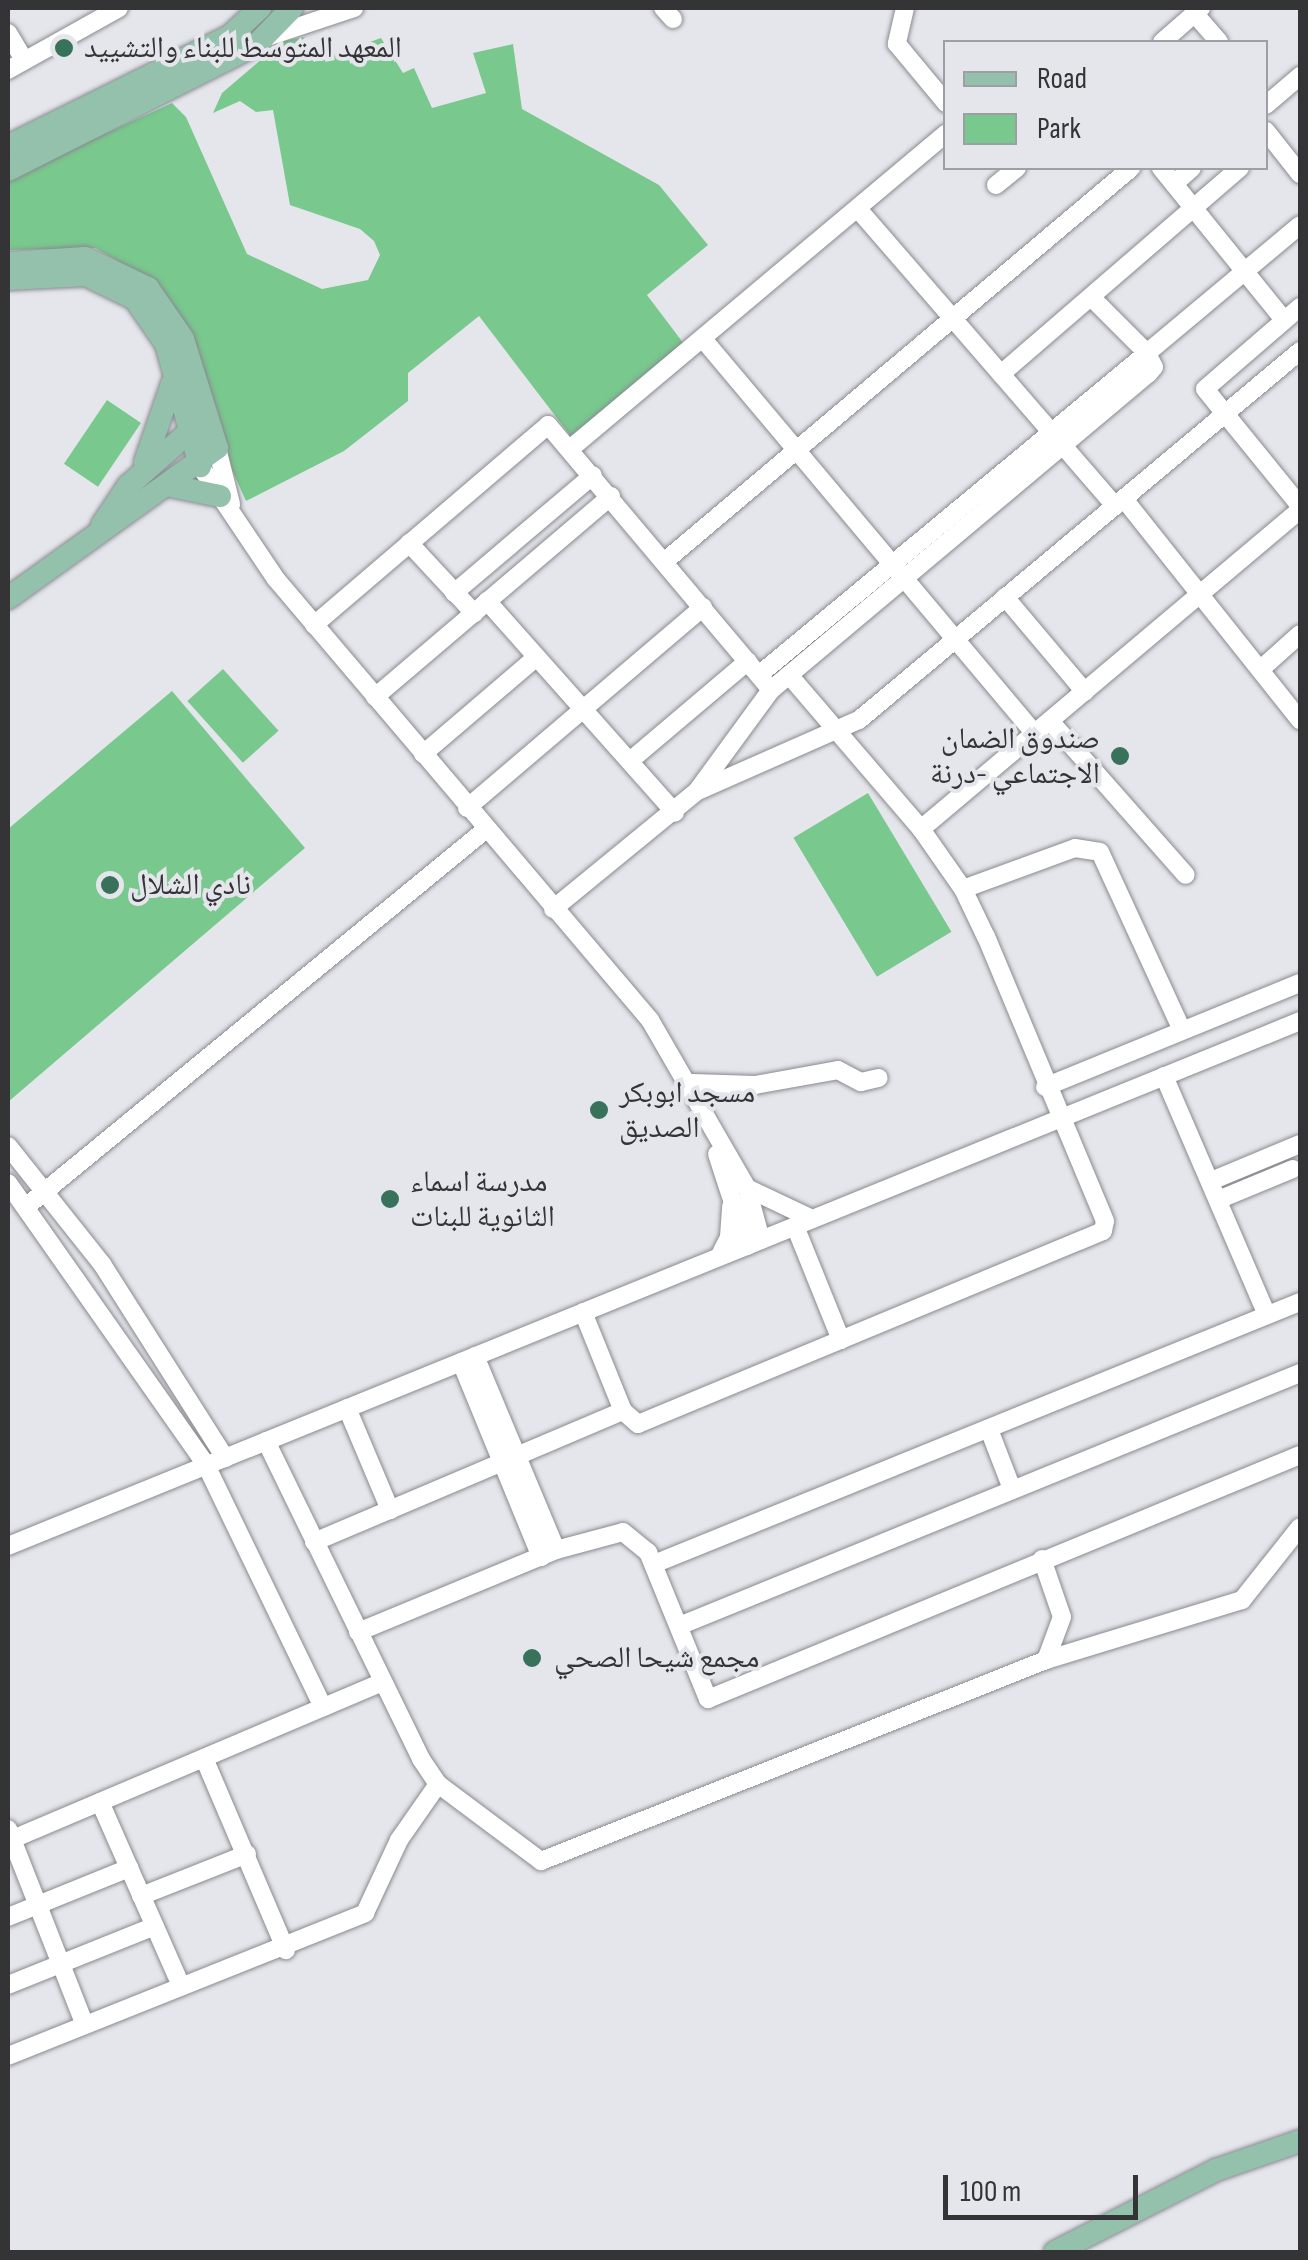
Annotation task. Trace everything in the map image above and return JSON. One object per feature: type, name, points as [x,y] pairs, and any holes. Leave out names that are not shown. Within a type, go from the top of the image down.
[{"type":"main road","points":[[8,146],[230,36],[260,8]]},
{"type":"main road","points":[[8,170],[267,37],[292,8]]},
{"type":"main road","points":[[8,263],[85,258],[136,278],[176,324],[217,448],[200,466],[102,526],[8,598]]},
{"type":"main road","points":[[8,279],[72,273],[112,284],[154,320],[200,466]]},
{"type":"main road","points":[[140,475],[174,376]]},
{"type":"main road","points":[[102,526],[140,475],[186,430],[209,421]]},
{"type":"main road","points":[[171,486],[226,503]]},
{"type":"main road","points":[[1055,2252],[1216,2170],[1278,2143],[1300,2140]]},
{"type":"street","points":[[8,33],[16,65],[118,8]]},
{"type":"street","points":[[905,8],[898,44],[943,99]]},
{"type":"street","points":[[267,37],[343,9]]},
{"type":"street","points":[[1164,40],[1198,10],[1218,40]]},
{"type":"street","points":[[1268,101],[1300,76]]},
{"type":"street","points":[[570,448],[943,137]]},
{"type":"street","points":[[1268,139],[1294,153],[1300,174]]},
{"type":"street","points":[[996,185],[1015,170]]},
{"type":"street","points":[[665,562],[1128,170]]},
{"type":"street","points":[[1162,170],[1284,320]]},
{"type":"street","points":[[1174,184],[1190,170]]},
{"type":"street","points":[[1000,374],[1238,170]]},
{"type":"street","points":[[858,209],[1056,440],[1120,502],[1201,594],[1299,713]]},
{"type":"street","points":[[1148,353],[1300,225]]},
{"type":"street","points":[[553,909],[675,813],[697,791],[771,690],[897,575],[1056,440],[1148,374],[1154,367],[1148,353],[1091,296]]},
{"type":"street","points":[[921,829],[1300,508],[1206,394],[1208,385],[1300,307]]},
{"type":"street","points":[[702,338],[952,642],[1035,734]]},
{"type":"street","points":[[697,791],[839,734],[1300,351]]},
{"type":"street","points":[[314,624],[548,424],[771,690]]},
{"type":"street","points":[[217,448],[226,503]]},
{"type":"street","points":[[200,466],[314,624],[650,1020],[692,1083],[738,1190],[754,1243]]},
{"type":"street","points":[[454,593],[593,475]]},
{"type":"street","points":[[375,697],[611,496]]},
{"type":"street","points":[[410,543],[454,593],[480,607],[533,660],[631,760],[675,813]]},
{"type":"street","points":[[631,760],[754,667],[897,575]]},
{"type":"street","points":[[1006,597],[1085,692]]},
{"type":"street","points":[[467,808],[702,607]]},
{"type":"street","points":[[1261,668],[1300,634]]},
{"type":"street","points":[[423,754],[533,660]]},
{"type":"street","points":[[583,1312],[623,1412],[638,1424],[1103,1231],[1105,1220],[963,888],[921,829],[789,676]]},
{"type":"street","points":[[1050,721],[1186,875]]},
{"type":"street","points":[[27,1206],[485,830]]},
{"type":"street","points":[[963,888],[1075,848],[1100,852],[1182,1030]]},
{"type":"street","points":[[1045,1086],[1300,983]]},
{"type":"street","points":[[8,1546],[1300,1021]]},
{"type":"street","points":[[692,1083],[775,1084],[838,1070],[861,1082],[879,1078]]},
{"type":"street","points":[[1164,1076],[1267,1315]]},
{"type":"street","points":[[8,1146],[102,1264],[224,1458]]},
{"type":"street","points":[[1211,1181],[1293,1147],[1297,1177],[1218,1200]]},
{"type":"street","points":[[8,1183],[206,1465],[323,1707]]},
{"type":"street","points":[[738,1190],[804,1223],[841,1340]]},
{"type":"street","points":[[718,1257],[732,1222],[738,1190]]},
{"type":"street","points":[[654,1564],[990,1432],[1300,1302]]},
{"type":"street","points":[[468,1359],[549,1554]]},
{"type":"street","points":[[679,1626],[1300,1373]]},
{"type":"street","points":[[348,1408],[390,1510]]},
{"type":"street","points":[[314,1542],[623,1412]]},
{"type":"street","points":[[990,1432],[1012,1489]]},
{"type":"street","points":[[266,1441],[383,1682],[438,1784],[541,1862],[1046,1660],[1242,1600],[1300,1527]]},
{"type":"street","points":[[358,1632],[549,1554],[622,1532],[642,1544],[654,1564],[708,1699],[1042,1558],[1300,1455]]},
{"type":"street","points":[[1042,1558],[1062,1617],[1046,1660]]},
{"type":"street","points":[[84,2023],[9,1837],[383,1682]]},
{"type":"street","points":[[204,1758],[286,1950]]},
{"type":"street","points":[[8,2056],[181,1986],[286,1950],[371,1909],[398,1840],[438,1784]]},
{"type":"street","points":[[100,1802],[181,1986]]},
{"type":"street","points":[[142,1896],[246,1854]]},
{"type":"street","points":[[8,1917],[129,1868]]},
{"type":"street","points":[[8,1985],[154,1926]]},
{"type":"green space","points":[[305,37],[314,62],[381,38],[403,73],[414,68],[432,108],[486,93],[473,53],[513,44],[522,109],[659,185],[708,245],[647,295],[684,344],[573,439],[479,316],[408,373],[408,401],[344,451],[246,501],[144,276],[95,248],[8,250],[8,178],[172,103],[186,117],[247,254],[322,289],[368,280],[380,255],[374,241],[360,229],[290,205],[273,110],[256,112],[240,101],[213,113],[222,93],[283,41]]},
{"type":"green space","points":[[107,400],[141,423],[98,487],[64,464]]},
{"type":"green space","points":[[223,669],[279,731],[243,763],[187,701]]},
{"type":"green space","name":"نادي الشلال","points":[[172,691],[305,848],[8,1102],[8,829]]},
{"type":"green space","points":[[868,793],[951,932],[877,977],[793,838]]},
{"type":"place","name":"المعهد المتوسط للبناء والتشييد","points":[[64,48]]},
{"type":"place","name":"صندوق الضمان الاجتماعي -درنة","points":[[1120,756]]},
{"type":"place","name":"نادي الشلال","points":[[110,885]]},
{"type":"place","name":"مسجد ابوبكر الصديق","points":[[599,1110]]},
{"type":"place","name":"مدرسة اسماء الثانوية للبنات","points":[[390,1199]]},
{"type":"place","name":"مجمع شيحا الصحي","points":[[532,1658]]}]
